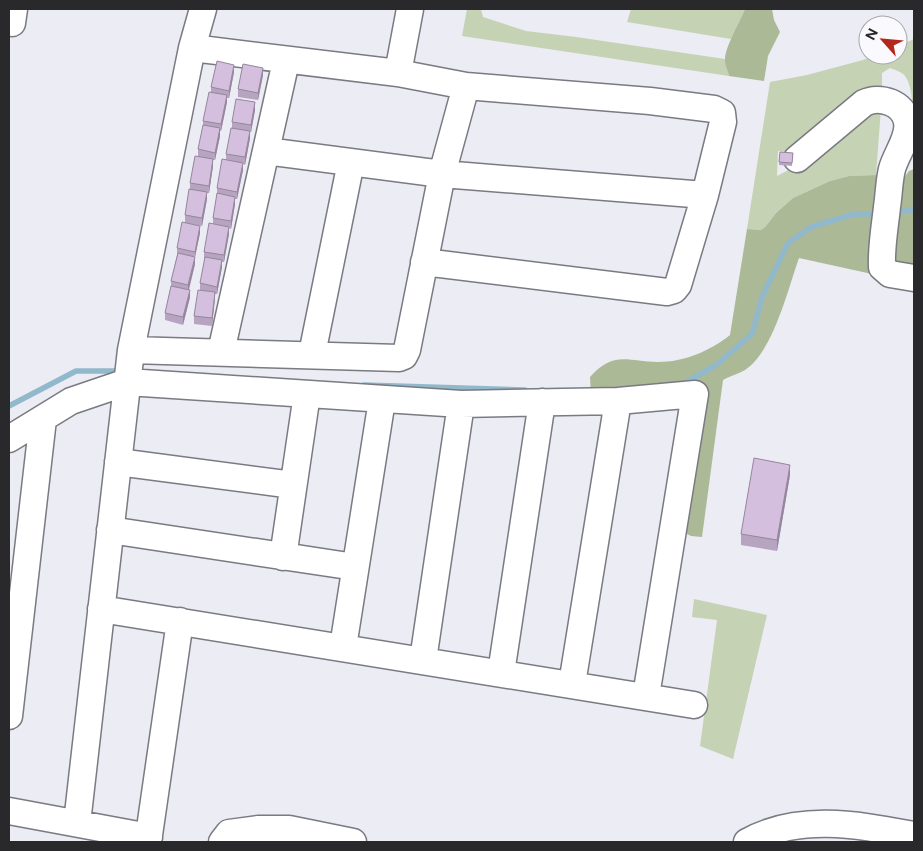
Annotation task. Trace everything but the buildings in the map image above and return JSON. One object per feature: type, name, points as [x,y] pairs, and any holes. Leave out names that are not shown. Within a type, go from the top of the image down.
[{"type":"street","points":[[78,823],[129,366],[192,48],[203,9]]},
{"type":"street","points":[[398,73],[410,9]]},
{"type":"street","points":[[192,48],[286,61],[398,73],[466,86],[650,101],[719,110],[723,116],[706,195],[678,285],[674,290],[424,262]]},
{"type":"street","points":[[221,352],[286,61]]},
{"type":"street","points":[[9,439],[129,366],[221,352],[399,358],[404,356],[407,350],[442,174],[466,86]]},
{"type":"street","points":[[797,159],[864,103],[876,100],[891,103],[901,110],[907,123],[907,131],[892,168],[882,267],[890,274],[914,278]]},
{"type":"street","points":[[266,150],[442,174],[706,195]]},
{"type":"street","points":[[312,354],[351,162]]},
{"type":"street","points":[[129,366],[308,394],[461,404],[618,400],[695,394],[646,696]]},
{"type":"street","points":[[283,557],[308,394]]},
{"type":"street","points":[[342,647],[382,400]]},
{"type":"street","points":[[572,684],[618,400]]},
{"type":"street","points":[[501,673],[542,402]]},
{"type":"street","points":[[423,660],[461,404]]},
{"type":"street","points":[[9,716],[43,418]]},
{"type":"street","points":[[118,462],[293,485]]},
{"type":"street","points":[[110,530],[355,568]]},
{"type":"street","points":[[101,609],[694,705]]},
{"type":"street","points":[[9,811],[78,823],[148,839],[180,621]]},
{"type":"street","points":[[747,842],[794,825],[833,823],[872,827],[914,835]]},
{"type":"street","points":[[222,842],[229,833],[258,829],[289,829],[353,842]]},
{"type":"green space","points":[[467,9],[481,9],[483,17],[526,31],[725,59],[729,76],[462,36]]},
{"type":"green space","points":[[631,9],[745,9],[731,39],[627,22]]},
{"type":"green space","points":[[745,9],[772,9],[774,20],[780,32],[768,56],[764,81],[729,76],[726,66],[727,48]]},
{"type":"green space","points":[[914,39],[914,128],[908,81],[902,73],[890,68],[882,73],[882,96],[798,152],[778,151],[777,176],[796,166],[843,127],[881,108],[876,175],[849,176],[830,181],[793,198],[761,230],[747,229],[770,82],[807,75],[858,61],[858,65],[908,65],[908,42]]},
{"type":"green space","points":[[914,169],[914,269],[894,262],[892,248],[903,179],[909,171]]},
{"type":"green space","points":[[849,176],[881,176],[872,274],[799,258],[778,319],[764,349],[745,370],[723,380],[702,537],[691,536],[685,533],[683,527],[705,385],[702,383],[687,388],[591,395],[590,377],[607,363],[614,360],[658,362],[677,360],[705,351],[722,341],[730,335],[747,229],[761,230],[793,198],[830,181]]},
{"type":"green space","points":[[694,599],[767,615],[733,759],[700,746],[717,620],[692,617]]},
{"type":"waterway","points":[[894,213],[914,209]]},
{"type":"waterway","points":[[681,385],[716,365],[752,334],[762,297],[788,243],[811,227],[854,214],[880,214]]},
{"type":"waterway","points":[[9,406],[76,371],[123,371]]},
{"type":"waterway","points":[[364,385],[525,390]]}]
